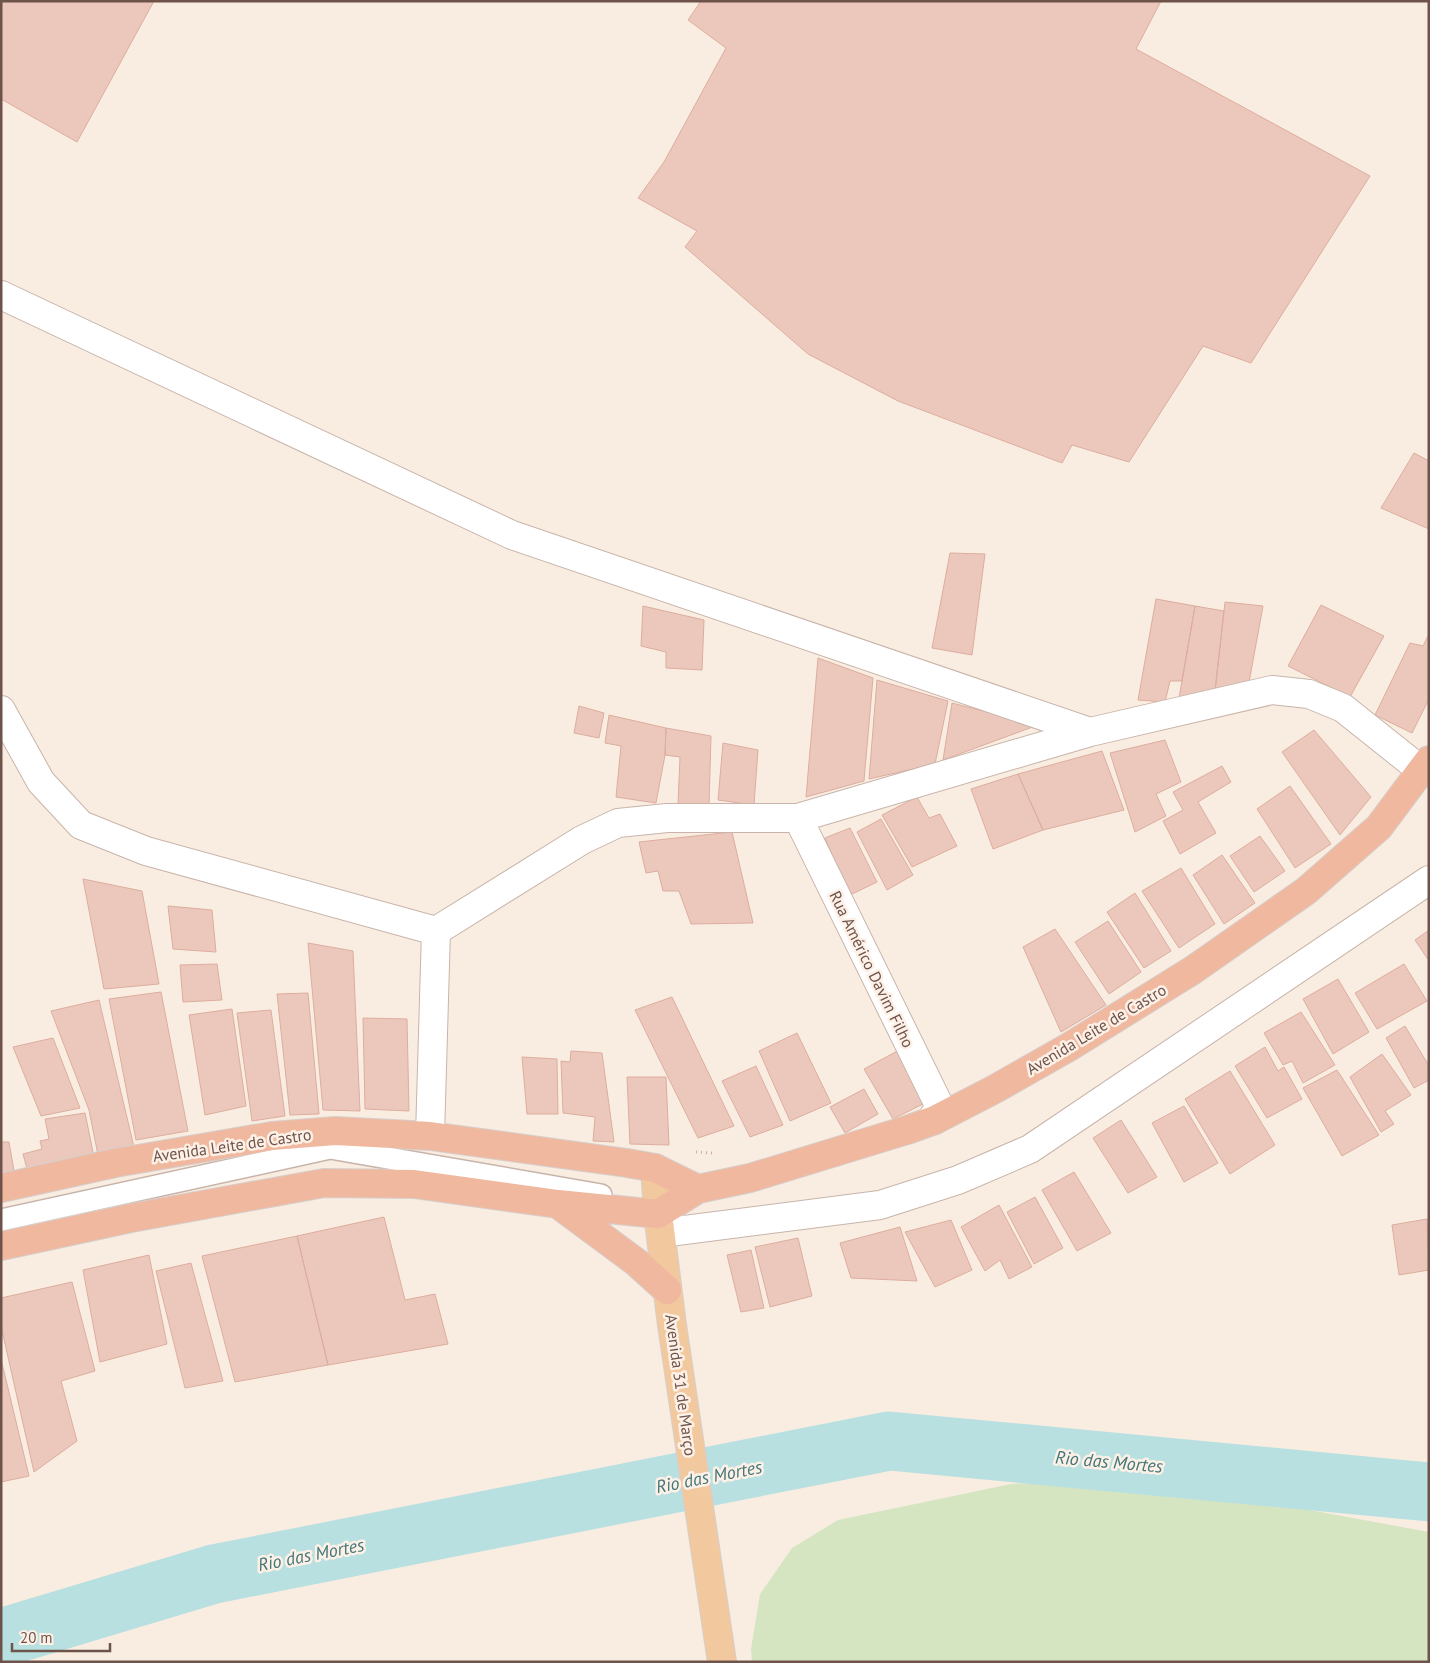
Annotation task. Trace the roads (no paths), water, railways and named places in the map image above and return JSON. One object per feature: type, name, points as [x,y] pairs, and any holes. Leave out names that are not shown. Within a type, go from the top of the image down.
[{"type":"highway","name":"Avenida Leite de Castro","points":[[659,1224],[698,1189],[750,1178],[935,1120],[995,1090],[1069,1047],[1193,970],[1306,891],[1379,827],[1426,764]]},
{"type":"highway","name":"Avenida Leite de Castro","points":[[1,1188],[114,1163],[272,1136],[335,1131],[430,1136],[655,1168],[698,1189]]},
{"type":"highway","points":[[1,1246],[131,1218],[324,1183],[414,1184],[558,1204],[659,1224]]},
{"type":"highway","points":[[558,1204],[636,1262],[667,1290]]},
{"type":"main road","name":"Avenida 31 de Março","points":[[655,1168],[659,1224],[667,1290],[722,1661]]},
{"type":"street","points":[[6,301],[512,535],[1090,732]]},
{"type":"street","points":[[1,710],[41,782],[81,826],[146,851],[436,931],[582,840],[618,823],[667,818],[798,818],[1090,732],[1272,690],[1309,694],[1343,708],[1412,764],[1426,764]]},
{"type":"street","name":"Rua Américo Davim Filho","points":[[798,818],[940,1108],[933,1117],[935,1120]]},
{"type":"street","points":[[659,1224],[880,1205],[958,1180],[1030,1149],[1429,880]]},
{"type":"street","points":[[430,1136],[436,931]]},
{"type":"street","points":[[1,1220],[330,1148],[601,1195]]},
{"type":"waterway","name":"Rio das Mortes","points":[[1,1638],[214,1574],[889,1441],[1429,1492]]}]
